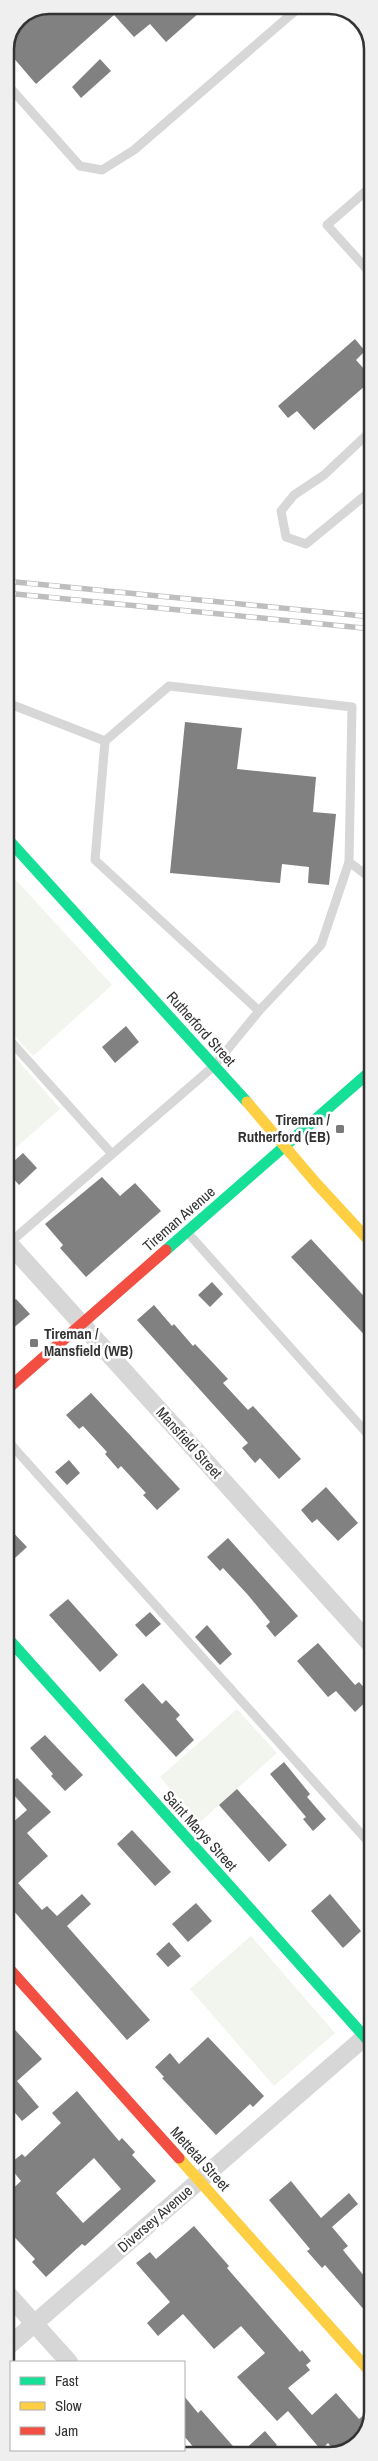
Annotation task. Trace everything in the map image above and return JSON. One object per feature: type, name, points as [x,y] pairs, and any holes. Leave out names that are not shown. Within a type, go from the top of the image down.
[{"type":"street","name":"Rutherford Street","points":[[14,846],[364,1232]]},
{"type":"street","name":"Tireman Avenue","points":[[14,1383],[364,1077]]},
{"type":"street","name":"Mansfield Street","points":[[14,1252],[82,1324],[364,1637]]},
{"type":"street","name":"Saint Marys Street","points":[[14,1645],[364,2031]]},
{"type":"street","name":"Mettetal Street","points":[[14,1974],[364,2365]]},
{"type":"street","name":"Diversey Avenue","points":[[14,2342],[199,2180],[364,2043]]},
{"type":"street","points":[[14,2301],[68,2361]]},
{"type":"lane","points":[[14,92],[80,166],[102,170],[134,150],[292,14]]},
{"type":"lane","points":[[364,194],[327,226],[364,266]]},
{"type":"lane","points":[[364,437],[324,475],[294,495],[281,511],[286,538],[306,544],[364,496]]},
{"type":"lane","points":[[14,1236],[214,1066],[260,1011],[321,945],[350,862],[352,707],[169,686],[105,741],[95,860],[260,1011]]},
{"type":"lane","points":[[14,706],[105,741]]},
{"type":"lane","points":[[350,862],[364,873]]},
{"type":"lane","points":[[14,1045],[112,1154]]},
{"type":"lane","points":[[187,1232],[364,1430]]},
{"type":"lane","points":[[14,1448],[364,1837]]},
{"type":"shaded area","points":[[14,878],[112,985],[33,1056],[14,1035]]},
{"type":"shaded area","points":[[14,1056],[60,1109],[14,1149]]},
{"type":"shaded area","points":[[237,1709],[277,1753],[200,1822],[160,1777]]},
{"type":"shaded area","points":[[251,1936],[335,2033],[274,2086],[190,1989]]},
{"type":"building","points":[[42,14],[198,14],[166,42],[150,24],[134,37],[114,15],[36,84],[14,58],[16,35],[24,24],[35,16]]},
{"type":"building","points":[[100,59],[111,71],[81,98],[72,87]]},
{"type":"building","points":[[355,339],[364,350],[356,360],[364,369],[364,387],[314,430],[297,411],[288,418],[278,406]]},
{"type":"building","points":[[185,722],[242,728],[237,769],[316,777],[313,812],[336,814],[329,885],[308,883],[309,867],[282,864],[280,883],[170,873]]},
{"type":"building","points":[[126,1026],[139,1042],[115,1063],[102,1047]]},
{"type":"building","points":[[23,1153],[37,1168],[19,1185],[14,1179],[14,1161]]},
{"type":"building","points":[[102,1177],[120,1196],[135,1183],[161,1211],[86,1277],[60,1248],[63,1245],[45,1224]]},
{"type":"building","points":[[311,1239],[364,1296],[364,1334],[291,1257]]},
{"type":"building","points":[[212,1282],[223,1294],[210,1307],[198,1295]]},
{"type":"building","points":[[16,1299],[30,1314],[14,1327],[14,1301]]},
{"type":"building","points":[[154,1305],[172,1326],[174,1324],[193,1346],[195,1344],[228,1379],[223,1383],[248,1410],[253,1406],[301,1459],[279,1479],[260,1458],[255,1463],[242,1448],[248,1443],[137,1320]]},
{"type":"building","points":[[91,1393],[180,1489],[157,1510],[143,1495],[146,1493],[121,1466],[118,1469],[105,1454],[107,1452],[83,1426],[79,1429],[66,1415]]},
{"type":"building","points":[[69,1460],[80,1473],[67,1485],[55,1472]]},
{"type":"building","points":[[326,1487],[358,1523],[338,1541],[317,1519],[312,1523],[301,1510]]},
{"type":"building","points":[[14,1533],[27,1547],[14,1559]]},
{"type":"building","points":[[228,1538],[298,1616],[275,1637],[266,1626],[270,1622],[248,1595],[223,1568],[220,1571],[207,1557]]},
{"type":"building","points":[[68,1599],[118,1655],[100,1672],[49,1615]]},
{"type":"building","points":[[150,1612],[161,1624],[146,1637],[135,1625]]},
{"type":"building","points":[[207,1625],[232,1654],[220,1665],[195,1637]]},
{"type":"building","points":[[318,1643],[355,1685],[359,1682],[364,1687],[364,1704],[355,1712],[336,1691],[328,1697],[297,1661]]},
{"type":"building","points":[[143,1683],[162,1704],[166,1700],[180,1715],[176,1719],[194,1740],[176,1757],[124,1700]]},
{"type":"building","points":[[45,1735],[83,1775],[65,1791],[30,1748]]},
{"type":"building","points":[[284,1762],[310,1794],[307,1797],[326,1819],[313,1831],[303,1819],[306,1817],[270,1774]]},
{"type":"building","points":[[17,1778],[51,1812],[27,1833],[48,1856],[18,1883],[42,1910],[47,1906],[57,1916],[82,1894],[91,1904],[67,1926],[150,2020],[127,2040],[14,1911],[14,1821],[27,1810],[14,1795],[14,1781]]},
{"type":"building","points":[[237,1789],[287,1845],[269,1862],[219,1805]]},
{"type":"building","points":[[132,1830],[171,1872],[155,1886],[117,1844]]},
{"type":"building","points":[[330,1894],[361,1931],[343,1948],[311,1911]]},
{"type":"building","points":[[196,1903],[212,1921],[188,1942],[172,1924]]},
{"type":"building","points":[[169,1942],[181,1956],[168,1967],[156,1954]]},
{"type":"building","points":[[14,2029],[42,2059],[17,2081],[39,2107],[22,2121],[14,2112]]},
{"type":"building","points":[[208,2037],[264,2096],[253,2107],[250,2104],[216,2135],[162,2078],[164,2077],[155,2067],[170,2053],[179,2064]]},
{"type":"building","points":[[77,2091],[119,2141],[122,2138],[135,2152],[132,2155],[156,2181],[85,2246],[82,2244],[46,2277],[32,2262],[35,2259],[14,2237],[14,2188],[21,2181],[14,2172],[14,2160],[22,2154],[25,2157],[61,2123],[52,2113]],"holes":[[[94,2158],[121,2189],[83,2223],[56,2193]]]},
{"type":"building","points":[[291,2181],[321,2218],[349,2193],[358,2204],[332,2227],[348,2246],[343,2250],[364,2276],[364,2310],[325,2265],[322,2268],[307,2251],[310,2249],[269,2200]]},
{"type":"building","points":[[194,2226],[229,2266],[227,2268],[300,2352],[302,2350],[311,2361],[306,2365],[310,2370],[288,2388],[312,2415],[336,2393],[359,2419],[364,2415],[362,2426],[356,2435],[347,2443],[331,2447],[328,2443],[324,2447],[318,2447],[288,2411],[277,2421],[237,2377],[265,2353],[241,2326],[214,2349],[183,2314],[158,2336],[147,2323],[170,2302],[136,2263],[150,2252],[156,2259]]},
{"type":"building","points":[[185,2397],[198,2413],[201,2410],[234,2447],[193,2447],[185,2437]]},
{"type":"building","points":[[265,2431],[277,2445],[275,2447],[248,2447]]},
{"type":"railway","points":[[14,582],[364,616]]},
{"type":"railway","points":[[14,594],[364,628]]},
{"type":"traffic: fast","points":[[14,846],[247,1102]]},
{"type":"traffic: fast","points":[[166,1250],[364,1077]]},
{"type":"traffic: fast","points":[[14,1645],[364,2036]]},
{"type":"traffic: slow","points":[[247,1102],[316,1183],[364,1235]]},
{"type":"traffic: slow","points":[[179,2158],[364,2365]]},
{"type":"traffic: jam","points":[[14,1383],[166,1250]]},
{"type":"traffic: jam","points":[[14,1974],[179,2158]]},
{"type":"place","name":"Tireman / Rutherford (EB)","points":[[340,1129]]},
{"type":"place","name":"Tireman / Mansfield (WB)","points":[[34,1343]]}]
